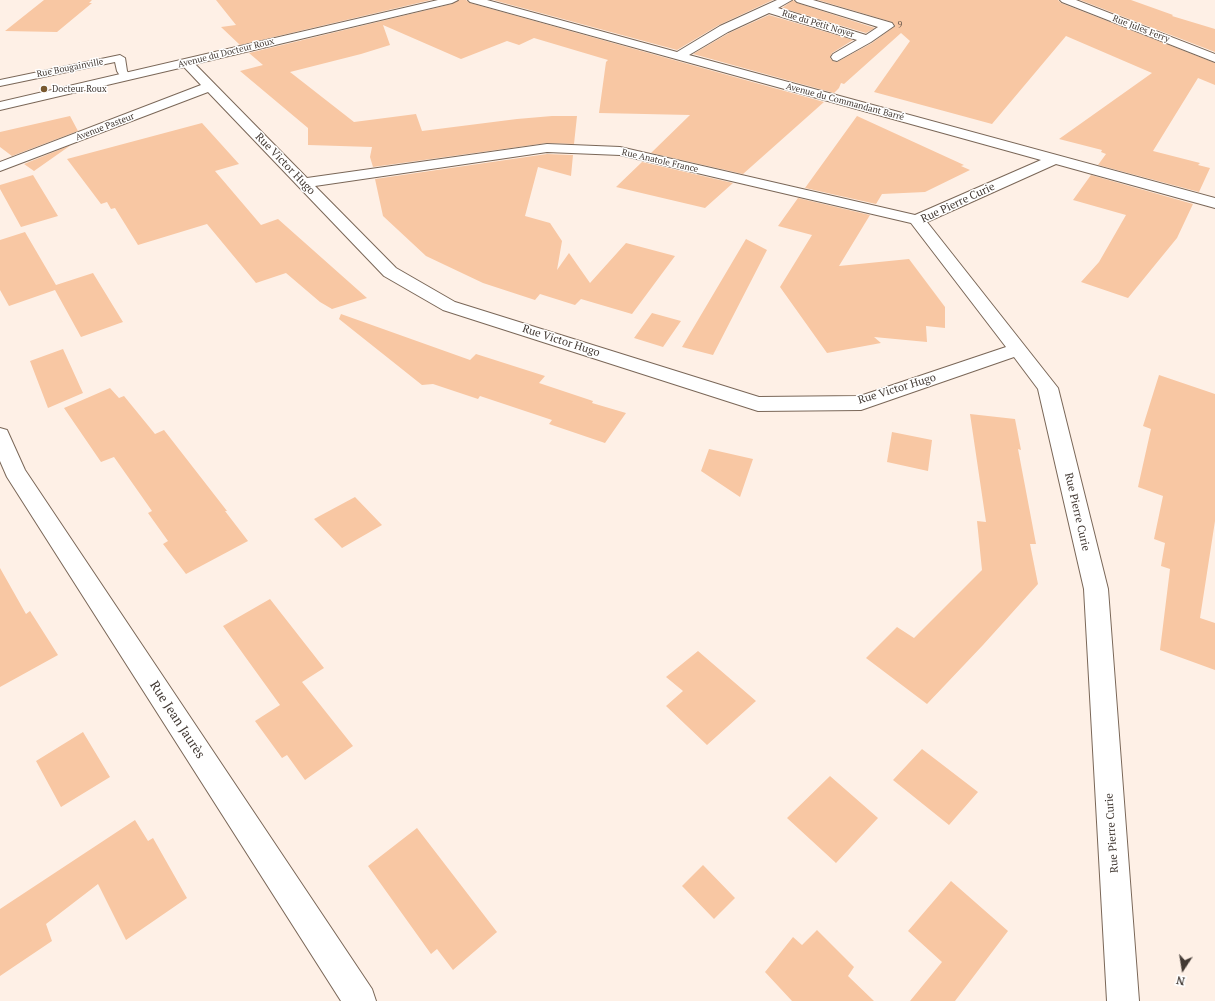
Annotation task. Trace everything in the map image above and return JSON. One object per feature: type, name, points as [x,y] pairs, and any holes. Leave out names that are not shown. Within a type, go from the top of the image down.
[{"type":"street","name":"Avenue du Docteur Roux","points":[[0,106],[452,0]]},
{"type":"street","name":"Avenue du Commandant Barré","points":[[474,0],[1215,203]]},
{"type":"street","name":"Rue du Petit Noyer","points":[[679,56],[724,29],[786,0]]},
{"type":"street","name":"Rue du Petit Noyer","points":[[801,0],[888,26],[837,57]]},
{"type":"street","name":"Rue du Petit Noyer","points":[[825,7],[838,0]]},
{"type":"street","name":"Rue Jules Ferry","points":[[1066,0],[1215,58]]},
{"type":"street","name":"Rue du Petit Noyer","points":[[768,9],[867,39]]},
{"type":"street","name":"Rue Victor Hugo","points":[[186,63],[390,272],[449,306],[758,404],[861,403],[1018,349]]},
{"type":"street","name":"Avenue Pasteur","points":[[0,167],[210,87]]},
{"type":"street","name":"Rue Anatole France","points":[[304,183],[547,148],[620,151],[917,220]]},
{"type":"street","name":"Rue Pierre Curie","points":[[1055,159],[917,220],[1048,388],[1096,589],[1123,1001]]},
{"type":"street","name":"Rue Jean Jaurès","points":[[0,435],[15,472],[360,1001]]},
{"type":"lane","name":"Rue Bougainville","points":[[0,83],[120,58],[122,71],[126,77]]},
{"type":"building","points":[[44,0],[92,0],[89,3],[92,3],[57,32],[5,31]]},
{"type":"building","points":[[216,0],[431,0],[240,45],[221,27],[236,25]]},
{"type":"building","points":[[459,0],[466,0],[470,3],[824,102],[743,174],[651,153],[690,115],[599,113],[606,62],[608,60],[534,38],[519,45],[507,41],[461,59],[383,25],[390,45],[290,72],[354,122],[416,114],[422,131],[517,119],[552,116],[577,116],[574,144],[547,143],[373,167],[370,157],[372,147],[308,145],[308,128],[240,71],[263,65],[249,53],[452,4]]},
{"type":"building","points":[[493,0],[773,0],[719,25],[677,50]]},
{"type":"building","points":[[793,0],[797,3],[875,28],[866,33],[782,8]]},
{"type":"building","points":[[818,0],[1058,0],[1061,3],[1215,63],[1215,85],[1198,78],[1153,151],[1200,163],[1198,165],[1210,168],[1199,192],[1098,165],[1106,154],[1101,152],[1102,150],[1059,139],[1152,73],[1066,36],[992,124],[874,92],[910,41],[901,33],[844,84],[841,83],[839,88],[834,93],[693,54],[729,33],[769,15],[853,40],[832,53],[830,58],[837,62],[872,43],[895,26],[892,22]]},
{"type":"building","points":[[1080,0],[1131,0],[1173,15],[1172,16],[1215,29],[1215,52]]},
{"type":"building","points":[[70,116],[78,131],[12,156],[0,147],[0,132]]},
{"type":"building","points":[[857,116],[964,165],[961,166],[970,170],[925,192],[882,194],[876,204],[805,188]]},
{"type":"building","points":[[202,123],[239,164],[215,171],[261,225],[278,219],[367,298],[332,309],[320,302],[286,273],[256,283],[207,224],[138,245],[115,208],[111,209],[107,202],[101,204],[67,159]]},
{"type":"building","points":[[71,145],[34,171],[24,164]]},
{"type":"building","points":[[547,154],[573,155],[571,176],[538,167],[525,216],[550,223],[562,241],[557,270],[569,253],[590,283],[626,243],[675,256],[632,314],[581,299],[575,305],[540,294],[535,300],[483,283],[426,256],[383,216],[375,179]]},
{"type":"building","points":[[642,162],[733,183],[705,208],[616,187]]},
{"type":"building","points":[[33,175],[58,216],[21,227],[0,189],[0,185]]},
{"type":"building","points":[[1091,175],[1193,204],[1177,238],[1128,298],[1081,282],[1099,262],[1126,215],[1073,200]]},
{"type":"building","points":[[798,198],[870,215],[839,266],[909,259],[945,307],[945,328],[926,326],[927,342],[874,337],[881,343],[827,353],[780,287],[812,235],[778,226]]},
{"type":"building","points":[[25,232],[56,285],[93,273],[123,322],[81,337],[55,290],[9,306],[0,290],[0,240]]},
{"type":"building","points":[[746,239],[767,250],[713,355],[682,347]]},
{"type":"building","points":[[652,313],[681,321],[663,347],[634,338]]},
{"type":"building","points":[[341,314],[470,360],[476,354],[545,376],[539,383],[593,401],[592,403],[626,413],[605,443],[549,424],[552,420],[480,396],[478,399],[433,384],[422,385],[339,319]]},
{"type":"building","points":[[63,349],[83,393],[48,408],[30,361]]},
{"type":"building","points":[[1159,375],[1215,394],[1215,521],[1200,618],[1215,623],[1215,670],[1160,650],[1170,569],[1161,566],[1165,543],[1154,539],[1163,496],[1138,487],[1151,429],[1143,426]]},
{"type":"building","points":[[110,388],[119,398],[124,396],[155,434],[164,430],[227,511],[225,511],[248,541],[186,574],[163,544],[168,541],[148,513],[152,511],[114,457],[101,462],[64,408]]},
{"type":"building","points":[[970,414],[1015,419],[1021,450],[1018,449],[1036,544],[1030,544],[1038,584],[927,704],[866,658],[897,627],[914,638],[982,570],[977,521],[986,522]]},
{"type":"building","points":[[892,432],[932,440],[928,471],[887,462]]},
{"type":"building","points":[[709,449],[753,459],[740,497],[701,471]]},
{"type":"building","points":[[355,497],[382,525],[342,548],[314,519]]},
{"type":"building","points":[[0,568],[26,614],[30,611],[58,655],[0,687]]},
{"type":"building","points":[[270,599],[324,668],[302,682],[353,746],[305,780],[287,755],[282,758],[255,721],[280,705],[223,626]]},
{"type":"building","points":[[698,651],[756,701],[707,745],[666,706],[683,691],[666,677]]},
{"type":"building","points":[[83,732],[110,777],[61,807],[36,761]]},
{"type":"building","points":[[922,749],[978,792],[949,825],[893,780]]},
{"type":"building","points":[[830,776],[878,818],[836,863],[787,818]]},
{"type":"building","points":[[135,820],[148,841],[153,838],[187,898],[126,940],[98,884],[46,924],[52,941],[0,976],[0,909]]},
{"type":"building","points":[[417,828],[497,932],[453,970],[437,949],[431,954],[368,866]]},
{"type":"building","points":[[703,865],[735,898],[714,919],[682,886]]},
{"type":"building","points":[[951,881],[1008,931],[955,1001],[910,1001],[942,962],[908,931]]},
{"type":"building","points":[[817,930],[854,967],[848,976],[874,1001],[792,1001],[765,972],[793,937],[802,945]]},
{"type":"place","name":"Docteur Roux","points":[[44,89]]}]
